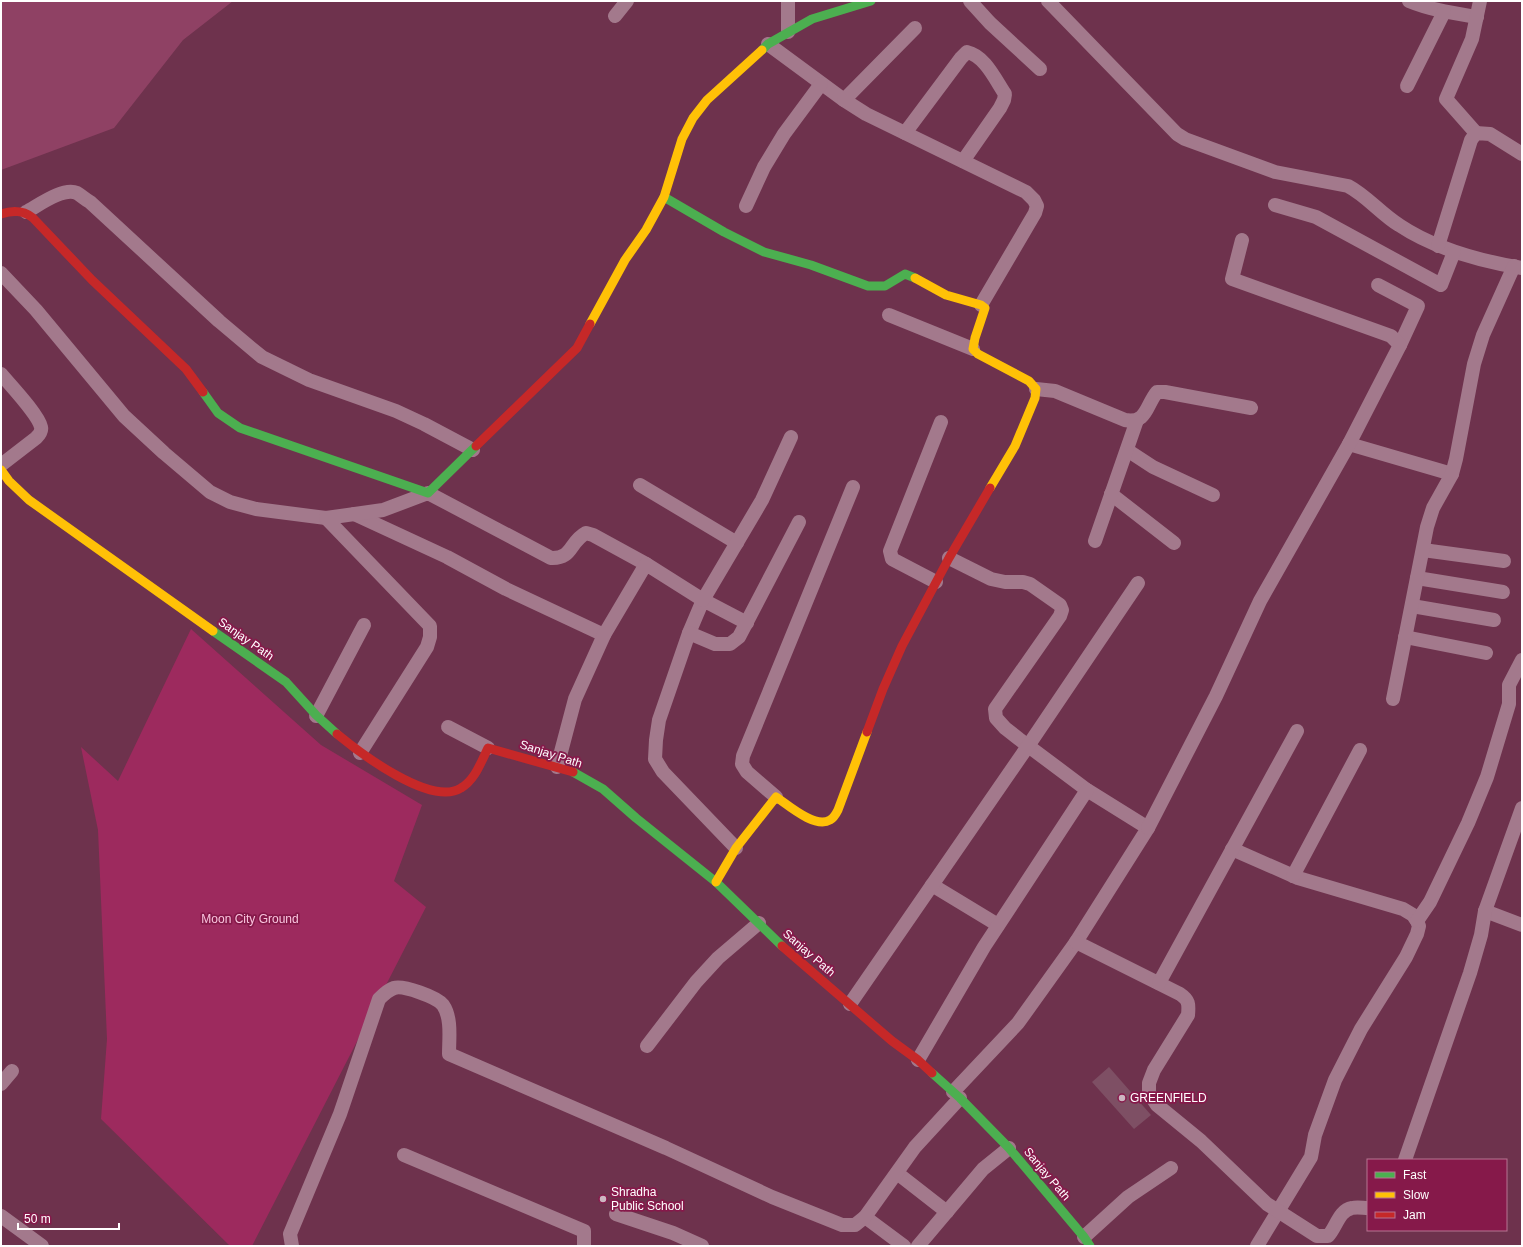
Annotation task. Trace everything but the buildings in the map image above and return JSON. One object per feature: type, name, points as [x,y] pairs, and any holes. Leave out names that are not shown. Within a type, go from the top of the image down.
[{"type":"street","points":[[615,16],[627,1]]},
{"type":"street","points":[[788,1],[788,32]]},
{"type":"street","points":[[1,274],[36,310],[124,416],[164,453],[210,492],[230,502],[256,510],[326,518],[383,510],[428,493],[577,348],[625,260],[646,230],[664,197],[682,138],[693,118],[707,100],[768,44],[812,19],[871,1]]},
{"type":"street","points":[[970,1],[990,23],[1040,69]]},
{"type":"street","points":[[1048,1],[1177,134],[1198,145],[1275,172],[1348,186],[1356,190],[1382,213],[1417,236],[1454,252],[1518,267],[1483,335],[1474,364],[1452,474],[1433,508],[1417,578],[1393,699]]},
{"type":"street","points":[[1409,1],[1444,12],[1477,17]]},
{"type":"street","points":[[1480,1],[1472,39],[1446,99],[1476,133],[1490,134],[1522,154]]},
{"type":"street","points":[[1407,86],[1444,12]]},
{"type":"street","points":[[844,100],[915,28]]},
{"type":"street","points":[[768,44],[821,84],[866,114],[1026,192],[1034,200],[1037,206],[1035,213],[981,305]]},
{"type":"street","points":[[905,133],[961,58],[967,52],[974,54],[983,61],[1005,94],[1000,108],[963,161]]},
{"type":"street","points":[[746,206],[764,167],[784,134],[821,84]]},
{"type":"street","points":[[1438,246],[1471,140],[1476,133]]},
{"type":"street","points":[[26,212],[56,195],[67,192],[77,193],[90,202],[219,321],[262,357],[309,380],[396,411],[444,433],[473,450]]},
{"type":"street","points":[[664,197],[724,232],[764,252],[811,265],[868,286],[884,287],[890,285],[898,277],[905,274],[913,276],[946,295],[981,305],[985,308],[984,318],[973,341],[973,349]]},
{"type":"street","points":[[1274,205],[1316,217],[1441,284],[1454,252]]},
{"type":"street","points":[[1,214],[15,210],[26,212],[92,280],[186,369],[218,414],[240,428],[428,493],[551,558],[560,558],[566,554],[579,536],[586,533],[593,535],[646,564],[703,600],[747,623]]},
{"type":"street","points":[[1242,240],[1232,279],[1391,336],[1400,345]]},
{"type":"street","points":[[292,1246],[290,1234],[340,1114],[379,999],[387,991],[396,987],[429,995],[443,1004],[449,1018],[449,1054],[666,1148],[772,1197],[842,1225],[855,1225],[865,1217],[915,1147],[1018,1023],[1076,942],[1148,828],[1216,696],[1260,601],[1349,444],[1400,345],[1418,306],[1378,285]]},
{"type":"street","points":[[853,486],[743,756],[742,764],[746,772],[776,797],[812,820],[822,823],[832,820],[838,810],[883,689],[902,646],[949,558],[1015,446],[1035,398],[1036,389],[1030,381],[978,354],[973,349],[890,315]]},
{"type":"street","points":[[1,374],[36,416],[41,427],[36,438],[1,465]]},
{"type":"street","points":[[1036,389],[1055,391],[1125,420],[1131,421],[1137,420],[1145,414],[1157,392],[1165,392],[1251,408]]},
{"type":"street","points":[[1095,541],[1137,420]]},
{"type":"street","points":[[936,582],[892,559],[890,551],[941,422]]},
{"type":"street","points":[[736,848],[663,772],[655,759],[656,740],[659,720],[689,633],[703,600],[762,500],[791,437]]},
{"type":"street","points":[[1349,444],[1452,474]]},
{"type":"street","points":[[1127,450],[1153,467],[1214,495]]},
{"type":"street","name":"Sanjay Path","points":[[1,470],[9,481],[29,500],[292,687],[316,716],[360,753],[413,785],[429,791],[442,793],[456,792],[468,784],[488,748],[572,771],[604,789],[636,818],[716,882],[780,944],[892,1040],[918,1060],[957,1095],[1009,1148],[1087,1241]]},
{"type":"street","points":[[640,485],[737,543]]},
{"type":"street","points":[[1111,494],[1174,543]]},
{"type":"street","points":[[354,514],[447,557],[506,589],[604,636]]},
{"type":"street","points":[[326,518],[430,626],[430,637],[427,647],[360,753]]},
{"type":"street","points":[[689,633],[715,644],[730,644],[739,637],[799,522]]},
{"type":"street","points":[[1423,550],[1504,561]]},
{"type":"street","points":[[949,558],[991,579],[1030,584],[1060,605],[1062,610],[1060,616],[995,709],[996,718],[1005,728],[1087,790],[1148,828]]},
{"type":"street","points":[[557,767],[575,699],[604,636],[646,564]]},
{"type":"street","points":[[1417,578],[1503,592]]},
{"type":"street","points":[[850,1004],[1028,746],[1086,657],[1138,583]]},
{"type":"street","points":[[1412,606],[1494,620]]},
{"type":"street","points":[[316,716],[364,624]]},
{"type":"street","points":[[1405,638],[1486,653]]},
{"type":"street","points":[[1417,920],[1430,902],[1468,823],[1487,777],[1509,704],[1509,685],[1522,660]]},
{"type":"street","points":[[448,728],[488,748]]},
{"type":"street","points":[[1159,983],[1297,731]]},
{"type":"street","points":[[1293,876],[1360,750]]},
{"type":"street","points":[[918,1060],[984,947],[1087,790]]},
{"type":"street","points":[[716,882],[736,848],[776,797]]},
{"type":"street","points":[[1405,1159],[1470,973],[1481,935],[1485,910],[1522,808]]},
{"type":"street","points":[[1232,849],[1293,876],[1403,909],[1417,920],[1419,926],[1417,934],[1406,957],[1361,1029],[1335,1080],[1315,1135],[1311,1157],[1257,1246]]},
{"type":"street","points":[[932,885],[998,925]]},
{"type":"street","points":[[1485,910],[1522,925]]},
{"type":"street","points":[[648,1046],[696,982],[718,958],[759,923]]},
{"type":"street","points":[[1076,942],[1180,994],[1186,998],[1189,1004],[1188,1015],[1154,1070],[1149,1083],[1149,1093],[1157,1105],[1201,1141],[1267,1204],[1317,1236],[1328,1236],[1333,1231],[1343,1213],[1347,1210],[1352,1208],[1367,1208]]},
{"type":"street","points":[[1,1084],[12,1071]]},
{"type":"street","points":[[918,1246],[983,1169],[1009,1148]]},
{"type":"street","points":[[404,1155],[584,1231],[584,1246]]},
{"type":"street","points":[[1087,1241],[1128,1197],[1171,1168]]},
{"type":"street","points":[[897,1172],[947,1212]]},
{"type":"street","points":[[616,1214],[673,1233],[702,1246]]},
{"type":"street","points":[[1,1216],[42,1246]]},
{"type":"street","points":[[865,1217],[904,1246]]},
{"type":"green space","name":"Moon City Ground","points":[[191,629],[321,745],[422,805],[394,881],[426,907],[252,1246],[230,1246],[101,1119],[107,1039],[98,830],[81,747],[118,781]]},
{"type":"shaded area","points":[[1,1],[233,1],[183,40],[114,128],[1,170]]},
{"type":"traffic: fast","points":[[762,50],[768,44],[812,19],[871,1]]},
{"type":"traffic: fast","points":[[664,197],[724,232],[764,252],[811,265],[868,286],[885,286],[905,274],[915,278]]},
{"type":"traffic: fast","points":[[203,392],[218,413],[240,428],[428,493],[476,446]]},
{"type":"traffic: fast","points":[[213,631],[286,682],[316,715],[337,734]]},
{"type":"traffic: fast","points":[[573,772],[603,789],[636,818],[716,882],[782,946]]},
{"type":"traffic: fast","points":[[932,1073],[960,1098],[1009,1148],[1090,1246]]},
{"type":"traffic: slow","points":[[590,324],[625,260],[646,230],[664,197],[682,139],[693,118],[707,100],[762,50]]},
{"type":"traffic: slow","points":[[915,278],[946,295],[981,305],[985,308],[973,349],[978,354],[1029,381],[1036,389],[1035,398],[1015,446],[990,488]]},
{"type":"traffic: slow","points":[[1,470],[9,481],[29,500],[213,631]]},
{"type":"traffic: slow","points":[[716,882],[736,848],[776,797],[809,819],[824,822],[833,818],[838,810],[867,732]]},
{"type":"traffic: jam","points":[[1,214],[22,212],[33,218],[92,280],[186,369],[203,392]]},
{"type":"traffic: jam","points":[[476,446],[577,348],[590,324]]},
{"type":"traffic: jam","points":[[867,732],[883,689],[902,646],[949,558],[990,488]]},
{"type":"traffic: jam","points":[[337,734],[362,753],[396,775],[432,790],[448,792],[466,785],[474,776],[488,748],[573,772]]},
{"type":"traffic: jam","points":[[782,946],[892,1041],[918,1060],[932,1073]]},
{"type":"place","name":"GREENFIELD","points":[[1122,1098]]},
{"type":"place","name":"Shradha Public School","points":[[603,1199]]}]
